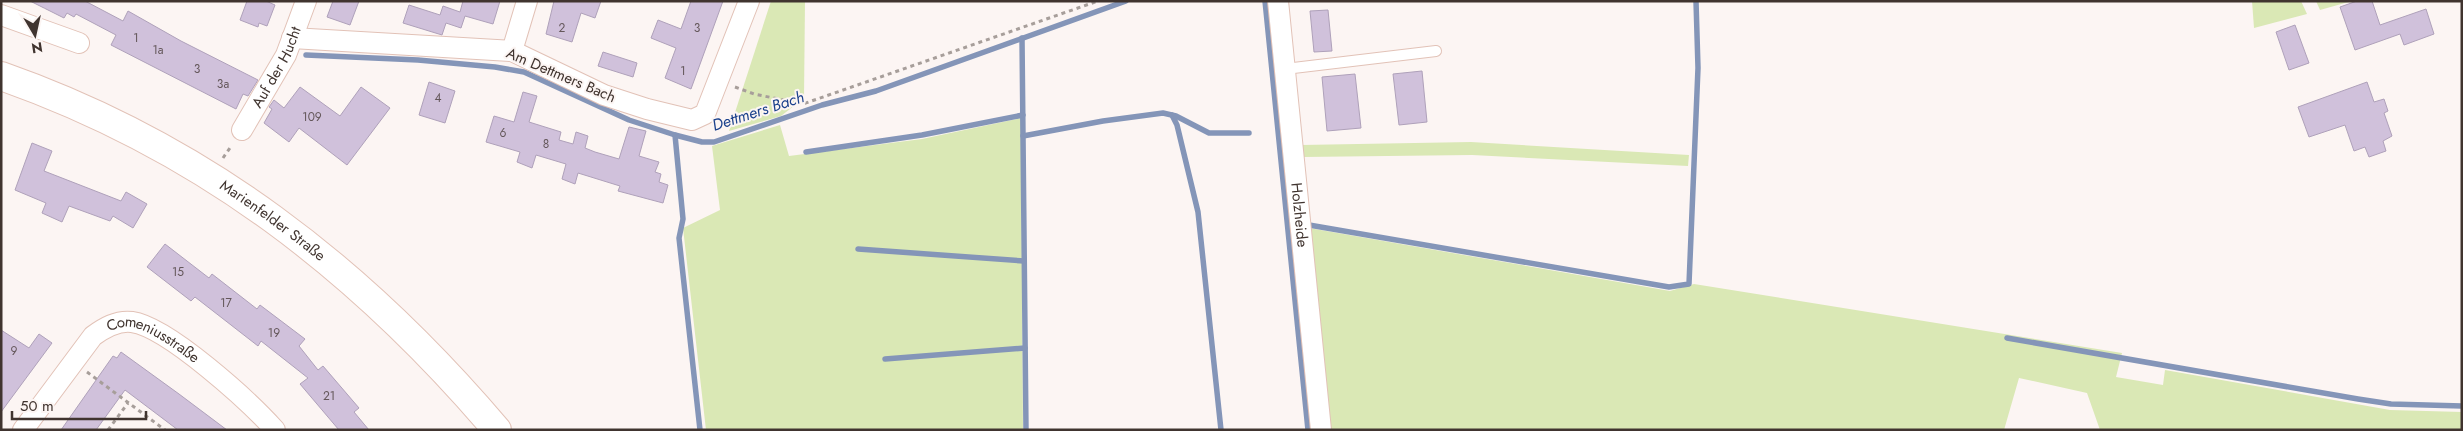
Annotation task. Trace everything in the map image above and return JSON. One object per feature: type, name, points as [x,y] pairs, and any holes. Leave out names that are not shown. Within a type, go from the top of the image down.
[{"type":"main road","name":"Marienfelder Straße","points":[[1,76],[150,141],[212,176],[297,235],[385,310],[453,378],[497,430]]},
{"type":"street","name":"Auf der Hucht","points":[[242,130],[286,55],[306,1]]},
{"type":"street","points":[[512,51],[528,1]]},
{"type":"street","name":"Am Dettmers Bach","points":[[292,38],[512,51],[604,94],[647,110],[692,120],[705,114],[749,1]]},
{"type":"street","name":"Holzheide","points":[[1278,1],[1321,430]]},
{"type":"street","points":[[1,16],[79,43]]},
{"type":"street","name":"Comeniusstraße","points":[[23,430],[93,336],[108,325],[130,321],[152,328],[220,377],[257,409],[275,430]]},
{"type":"lane","points":[[1284,70],[1436,51]]},
{"type":"path","points":[[718,81],[754,94],[803,104],[1098,1]]},
{"type":"path","points":[[212,176],[242,130]]},
{"type":"path","points":[[75,362],[165,430]]},
{"type":"path","points":[[108,430],[128,403]]},
{"type":"green space","points":[[771,1],[805,1],[804,98],[781,116],[729,131]]},
{"type":"green space","points":[[2252,1],[2301,1],[2307,14],[2254,28]]},
{"type":"green space","points":[[2316,1],[2352,1],[2320,10]]},
{"type":"green space","points":[[1021,118],[1023,430],[706,430],[683,228],[720,210],[712,146],[780,125],[789,156],[922,139]]},
{"type":"green space","points":[[1471,142],[1689,155],[1688,166],[1472,155],[1303,157],[1301,145]]},
{"type":"green space","points":[[1309,228],[1670,291],[1694,284],[2122,353],[2116,377],[2163,385],[2165,370],[2390,410],[2462,412],[2462,430],[2100,430],[2087,393],[2019,378],[2004,430],[1329,430]]},
{"type":"building","points":[[30,1],[85,1],[123,21],[128,11],[181,41],[258,80],[248,96],[243,94],[236,109],[111,45],[116,35],[76,14],[74,17],[67,13],[64,18]]},
{"type":"building","points":[[247,1],[266,1],[275,5],[267,26],[259,23],[258,27],[240,20]]},
{"type":"building","points":[[333,1],[359,1],[350,25],[327,17]]},
{"type":"building","points":[[463,1],[500,1],[493,24],[465,16],[461,28],[446,23],[442,35],[403,23],[409,5],[440,15],[443,6],[460,12]]},
{"type":"building","points":[[554,1],[601,1],[595,18],[581,13],[572,42],[546,34]]},
{"type":"building","points":[[691,1],[723,1],[691,89],[665,78],[676,48],[651,38],[658,20],[681,29]]},
{"type":"building","points":[[2357,1],[2372,1],[2380,25],[2426,9],[2434,34],[2404,45],[2400,34],[2355,50],[2340,7]]},
{"type":"building","points":[[1328,10],[1332,51],[1314,52],[1310,11]]},
{"type":"building","points":[[2295,25],[2309,63],[2289,70],[2276,32]]},
{"type":"building","points":[[603,52],[637,63],[633,77],[598,66]]},
{"type":"building","points":[[1422,71],[1427,122],[1399,125],[1393,74]]},
{"type":"building","points":[[1355,74],[1361,128],[1327,131],[1322,77]]},
{"type":"building","points":[[429,82],[455,91],[445,123],[419,115]]},
{"type":"building","points":[[2367,82],[2374,102],[2384,99],[2388,111],[2384,113],[2392,136],[2383,141],[2386,151],[2369,157],[2365,147],[2354,151],[2345,125],[2309,137],[2298,107]]},
{"type":"building","points":[[300,87],[340,116],[361,87],[390,108],[347,165],[299,128],[289,142],[264,123],[272,109],[269,107],[274,100],[284,108]]},
{"type":"building","points":[[523,92],[537,96],[529,122],[561,132],[559,140],[573,144],[576,132],[588,136],[585,148],[595,152],[619,159],[629,127],[646,131],[639,156],[659,162],[655,172],[661,174],[659,182],[668,185],[663,203],[618,191],[620,186],[578,173],[575,184],[562,179],[566,164],[536,155],[532,168],[517,162],[520,152],[486,142],[494,116],[514,122]]},
{"type":"building","points":[[32,143],[52,151],[44,171],[121,201],[126,192],[147,204],[133,228],[113,216],[110,221],[69,206],[62,222],[42,213],[46,203],[15,190]]},
{"type":"building","points":[[165,244],[209,278],[212,274],[257,309],[260,305],[305,339],[299,346],[318,370],[323,366],[359,408],[354,412],[369,430],[339,430],[300,384],[308,378],[261,341],[258,346],[195,297],[191,301],[147,267]]},
{"type":"building","points":[[1,330],[29,348],[39,334],[52,343],[1,412]]},
{"type":"building","points":[[121,352],[227,430],[178,430],[125,390],[96,430],[61,430],[113,356],[117,358]]},
{"type":"waterway","name":"Dettmers Bach","points":[[306,55],[418,60],[495,67],[524,72],[629,120],[702,142],[714,142],[822,105],[876,91],[1126,1]]},
{"type":"waterway","points":[[1265,1],[1308,430]]},
{"type":"waterway","points":[[1309,225],[1669,287],[1689,284],[1698,68],[1696,1]]},
{"type":"waterway","points":[[1022,38],[1026,430]]},
{"type":"waterway","points":[[1023,136],[1103,121],[1163,113],[1176,116],[1209,133],[1249,133]]},
{"type":"waterway","points":[[806,152],[922,135],[1023,115]]},
{"type":"waterway","points":[[1172,115],[1177,125],[1198,212],[1221,430]]},
{"type":"waterway","points":[[675,135],[683,219],[679,238],[700,430]]},
{"type":"waterway","points":[[858,249],[1024,261]]},
{"type":"waterway","points":[[2007,338],[2391,404],[2462,406]]},
{"type":"waterway","points":[[885,359],[1025,348]]}]
